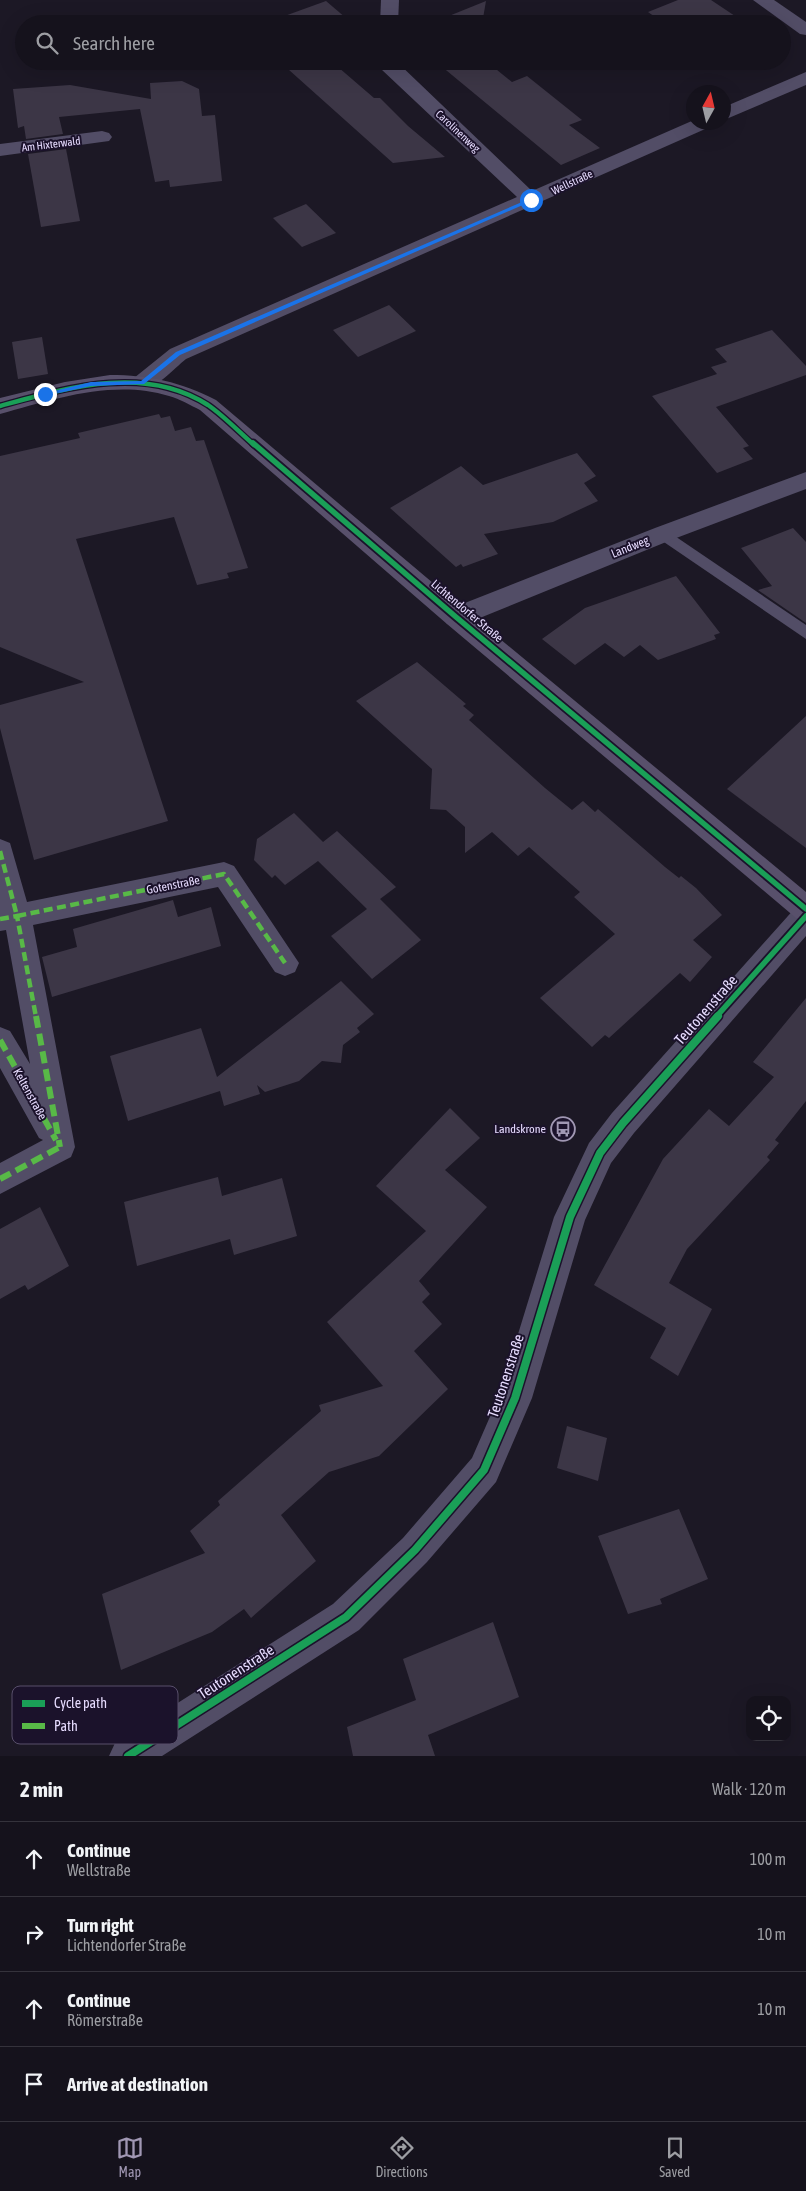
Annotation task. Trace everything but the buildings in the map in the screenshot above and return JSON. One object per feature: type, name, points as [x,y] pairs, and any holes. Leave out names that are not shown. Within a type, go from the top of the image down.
[{"type":"street","points":[[389,15],[390,0]]},
{"type":"street","points":[[762,0],[784,15]]},
{"type":"street","points":[[791,20],[806,30]]},
{"type":"street","name":"Carolinenweg","points":[[392,70],[531,200]]},
{"type":"street","points":[[731,111],[806,78]]},
{"type":"street","name":"Wellstraße","points":[[142,383],[178,354],[687,130]]},
{"type":"street","name":"Am Hixterwald","points":[[0,150],[102,137]]},
{"type":"street","name":"Lichtendorfer Straße","points":[[0,406],[91,384],[142,383],[176,390],[208,405],[456,617],[733,846],[806,909]]},
{"type":"street","name":"Landweg","points":[[456,617],[662,534],[806,480]]},
{"type":"street","points":[[0,851],[9,917],[60,1147],[0,1180]]},
{"type":"street","name":"Gotenstraße","points":[[9,917],[224,874],[285,963]]},
{"type":"street","name":"Teutonenstraße","points":[[178,1724],[346,1617],[415,1550],[484,1470],[515,1398],[541,1307],[570,1217],[600,1153],[623,1123],[806,916]]},
{"type":"street","name":"Keltenstraße","points":[[0,1040],[60,1147]]},
{"type":"street","name":"Teutonenstraße","points":[[128,1756],[147,1744]]},
{"type":"lane","points":[[662,534],[806,633]]},
{"type":"marked path","points":[[0,851],[17,916],[224,874],[285,963]]},
{"type":"marked path","points":[[0,919],[17,916],[60,1147]]},
{"type":"marked path","points":[[0,1040],[56,1140]]},
{"type":"marked path","points":[[0,1179],[60,1147]]},
{"type":"cycle path","points":[[0,406],[65,389],[88,385],[133,382],[177,390],[208,405],[456,617],[733,846],[806,909]]},
{"type":"cycle path","points":[[178,1724],[346,1617],[415,1550],[484,1470],[515,1398],[541,1307],[570,1217],[600,1153],[623,1123],[806,916]]},
{"type":"cycle path","points":[[128,1756],[147,1744]]},
{"type":"place","name":"Landskrone","points":[[563,1129]]},
{"type":"route","points":[[45,394],[91,384],[142,383],[178,354],[531,200]]}]
